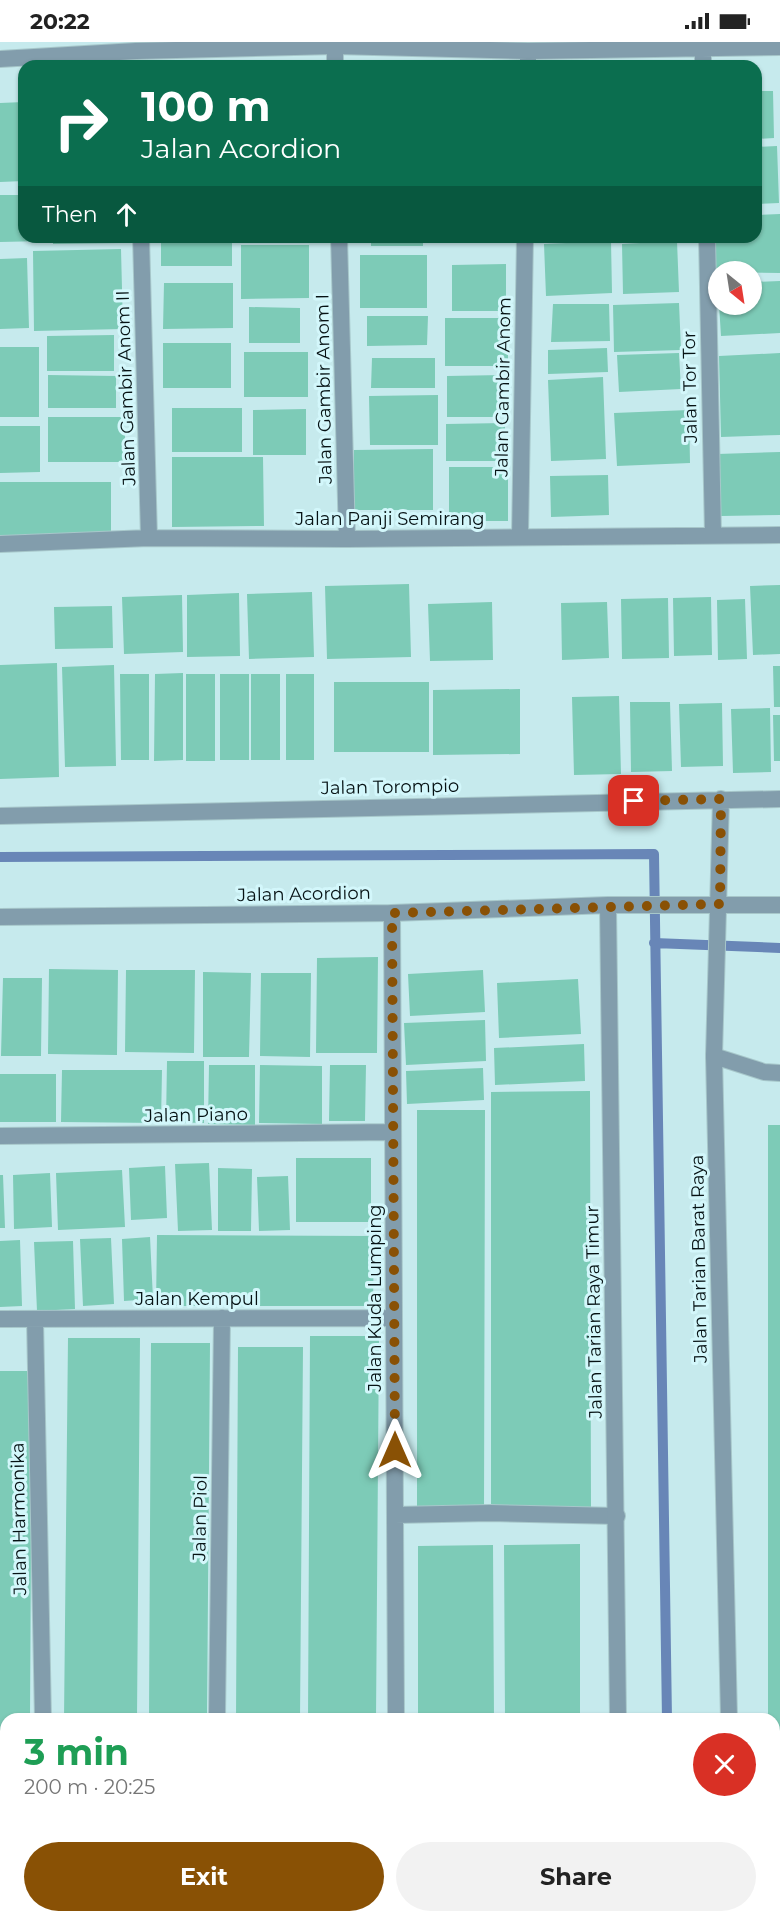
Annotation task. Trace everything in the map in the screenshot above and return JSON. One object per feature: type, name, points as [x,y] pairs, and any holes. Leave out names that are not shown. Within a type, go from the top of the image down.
[{"type":"street","points":[[0,59],[136,59],[182,46],[335,46],[528,58],[703,47],[780,46]]},
{"type":"street","points":[[335,46],[335,60]]},
{"type":"street","points":[[703,47],[703,60]]},
{"type":"street","name":"Jalan Gambir Anom II","points":[[141,243],[149,538]]},
{"type":"street","name":"Jalan Gambir Anom I","points":[[339,243],[347,539]]},
{"type":"street","name":"Jalan Gambir Anom","points":[[520,537],[525,243]]},
{"type":"street","name":"Jalan Tor Tor","points":[[707,243],[713,536]]},
{"type":"street","name":"Jalan Panji Semirang","points":[[0,544],[149,538],[347,539],[780,535]]},
{"type":"street","name":"Jalan Tarian Barat Raya","points":[[721,799],[720,904],[714,1056],[729,1713]]},
{"type":"street","name":"Jalan Torompio","points":[[0,816],[780,799]]},
{"type":"street","points":[[608,905],[630,907],[780,905]]},
{"type":"street","name":"Jalan Acordion","points":[[0,917],[392,913],[608,905]]},
{"type":"street","name":"Jalan Tarian Raya Timur","points":[[608,905],[618,1713]]},
{"type":"street","name":"Jalan Kuda Lumping","points":[[392,913],[396,1713]]},
{"type":"street","points":[[714,1056],[764,1072],[780,1073]]},
{"type":"street","name":"Jalan Piano","points":[[0,1136],[393,1132]]},
{"type":"street","name":"Jalan Piol","points":[[217,1713],[222,1318]]},
{"type":"street","name":"Jalan Kempul","points":[[0,1319],[394,1318]]},
{"type":"street","name":"Jalan Harmonika","points":[[35,1319],[43,1713]]},
{"type":"street","points":[[395,1515],[490,1513],[617,1516]]},
{"type":"building","points":[[762,91],[773,91],[774,138],[762,139]]},
{"type":"building","points":[[18,102],[18,181],[0,182],[0,103]]},
{"type":"building","points":[[777,146],[779,203],[762,204],[762,147]]},
{"type":"building","points":[[0,195],[18,195],[18,242],[0,242]]},
{"type":"building","points":[[780,214],[780,273],[762,273],[762,261],[715,261],[714,243],[762,243],[762,215]]},
{"type":"building","points":[[53,243],[119,243],[53,244]]},
{"type":"building","points":[[161,243],[232,243],[232,266],[161,266]]},
{"type":"building","points":[[371,243],[423,243],[423,246],[371,246]]},
{"type":"building","points":[[611,243],[612,293],[546,296],[544,244]]},
{"type":"building","points":[[677,243],[679,292],[623,294],[622,244]]},
{"type":"building","points":[[241,245],[309,245],[309,298],[241,299]]},
{"type":"building","points":[[121,249],[123,329],[34,331],[33,251]]},
{"type":"building","points":[[360,255],[427,255],[427,308],[360,308]]},
{"type":"building","points":[[27,258],[29,328],[0,329],[0,259]]},
{"type":"building","points":[[506,264],[506,311],[452,311],[452,265]]},
{"type":"building","points":[[780,281],[780,333],[721,336],[720,315],[762,315],[762,282]]},
{"type":"building","points":[[164,283],[233,283],[233,328],[163,329]]},
{"type":"building","points":[[679,303],[681,350],[614,352],[613,305]]},
{"type":"building","points":[[553,304],[609,304],[610,341],[551,342]]},
{"type":"building","points":[[249,307],[300,308],[300,343],[249,343]]},
{"type":"building","points":[[367,316],[428,316],[427,345],[367,346]]},
{"type":"building","points":[[445,318],[508,318],[508,366],[445,366]]},
{"type":"building","points":[[114,335],[114,371],[47,371],[47,336]]},
{"type":"building","points":[[163,343],[231,343],[231,388],[163,388]]},
{"type":"building","points":[[0,347],[39,347],[39,417],[0,417]]},
{"type":"building","points":[[607,348],[608,372],[548,374],[548,350]]},
{"type":"building","points":[[244,352],[308,352],[308,397],[244,397]]},
{"type":"building","points":[[679,353],[681,389],[619,392],[617,355]]},
{"type":"building","points":[[780,353],[780,435],[721,437],[719,356]]},
{"type":"building","points":[[372,358],[435,358],[435,388],[371,388]]},
{"type":"building","points":[[48,375],[116,376],[116,408],[48,408]]},
{"type":"building","points":[[503,375],[503,417],[447,417],[447,376]]},
{"type":"building","points":[[603,377],[606,459],[551,461],[548,380]]},
{"type":"building","points":[[438,395],[438,445],[370,445],[369,396]]},
{"type":"building","points":[[172,408],[242,408],[242,452],[172,452]]},
{"type":"building","points":[[306,409],[306,455],[253,455],[253,410]]},
{"type":"building","points":[[689,410],[690,463],[617,466],[614,413]]},
{"type":"building","points":[[48,417],[125,417],[125,462],[48,462]]},
{"type":"building","points":[[505,423],[505,461],[446,461],[446,424]]},
{"type":"building","points":[[0,426],[40,426],[40,472],[0,473]]},
{"type":"building","points":[[433,449],[433,510],[354,510],[354,450]]},
{"type":"building","points":[[780,452],[780,515],[721,516],[717,454]]},
{"type":"building","points":[[172,457],[263,457],[264,526],[172,527]]},
{"type":"building","points":[[449,467],[508,467],[508,521],[449,521]]},
{"type":"building","points":[[608,475],[609,515],[551,517],[550,476]]},
{"type":"building","points":[[0,482],[111,482],[111,535],[0,536]]},
{"type":"building","points":[[409,584],[411,657],[327,659],[325,586]]},
{"type":"building","points":[[780,585],[780,654],[753,655],[750,586]]},
{"type":"building","points":[[312,592],[314,657],[249,659],[247,594]]},
{"type":"building","points":[[239,593],[240,656],[187,657],[187,595]]},
{"type":"building","points":[[182,595],[183,652],[124,654],[122,597]]},
{"type":"building","points":[[711,597],[712,655],[674,656],[673,598]]},
{"type":"building","points":[[668,598],[669,658],[622,659],[621,599]]},
{"type":"building","points":[[745,599],[747,659],[718,660],[717,600]]},
{"type":"building","points":[[492,602],[493,660],[430,661],[428,604]]},
{"type":"building","points":[[607,602],[609,658],[562,660],[561,603]]},
{"type":"building","points":[[112,606],[113,648],[55,649],[54,607]]},
{"type":"building","points":[[57,663],[59,777],[0,779],[0,665]]},
{"type":"building","points":[[114,665],[116,766],[65,767],[62,667]]},
{"type":"building","points":[[773,666],[780,666],[780,707],[774,707]]},
{"type":"building","points":[[183,673],[183,760],[154,761],[155,674]]},
{"type":"building","points":[[120,674],[149,674],[149,760],[121,760]]},
{"type":"building","points":[[186,674],[215,674],[215,761],[186,761]]},
{"type":"building","points":[[220,674],[249,674],[249,760],[220,760]]},
{"type":"building","points":[[251,674],[280,674],[280,760],[251,760]]},
{"type":"building","points":[[286,674],[314,674],[314,760],[286,760]]},
{"type":"building","points":[[334,682],[429,682],[429,752],[334,752]]},
{"type":"building","points":[[520,689],[520,754],[433,755],[433,690]]},
{"type":"building","points":[[619,696],[621,774],[574,775],[572,697]]},
{"type":"building","points":[[630,702],[670,702],[672,771],[631,772]]},
{"type":"building","points":[[722,703],[723,766],[681,767],[679,704]]},
{"type":"building","points":[[770,708],[771,772],[733,773],[731,709]]},
{"type":"building","points":[[773,715],[780,715],[780,761],[774,761]]},
{"type":"building","points":[[378,957],[377,1053],[316,1053],[317,958]]},
{"type":"building","points":[[49,969],[118,970],[117,1055],[48,1054]]},
{"type":"building","points":[[126,970],[195,970],[194,1053],[125,1052]]},
{"type":"building","points":[[483,970],[485,1012],[410,1016],[408,974]]},
{"type":"building","points":[[203,972],[251,973],[249,1057],[203,1057]]},
{"type":"building","points":[[261,973],[311,973],[310,1057],[260,1056]]},
{"type":"building","points":[[3,978],[42,978],[41,1056],[1,1056]]},
{"type":"building","points":[[578,979],[581,1034],[499,1038],[497,983]]},
{"type":"building","points":[[485,1020],[486,1061],[406,1065],[404,1023]]},
{"type":"building","points":[[584,1044],[585,1081],[495,1085],[494,1048]]},
{"type":"building","points":[[167,1061],[204,1061],[204,1123],[166,1122]]},
{"type":"building","points":[[209,1065],[255,1065],[255,1125],[208,1124]]},
{"type":"building","points":[[260,1065],[322,1066],[322,1124],[259,1123]]},
{"type":"building","points":[[330,1065],[366,1065],[365,1121],[329,1121]]},
{"type":"building","points":[[483,1068],[484,1100],[407,1104],[406,1071]]},
{"type":"building","points":[[62,1070],[162,1070],[161,1123],[61,1122]]},
{"type":"building","points":[[0,1074],[56,1074],[56,1122],[0,1122]]},
{"type":"building","points":[[590,1091],[591,1509],[491,1509],[491,1092]]},
{"type":"building","points":[[417,1110],[485,1110],[484,1513],[417,1513]]},
{"type":"building","points":[[768,1125],[780,1125],[780,1713],[768,1713]]},
{"type":"building","points":[[296,1158],[371,1158],[371,1222],[296,1222]]},
{"type":"building","points":[[209,1163],[212,1230],[178,1231],[175,1164]]},
{"type":"building","points":[[165,1166],[167,1218],[131,1220],[129,1168]]},
{"type":"building","points":[[218,1168],[252,1169],[251,1231],[218,1231]]},
{"type":"building","points":[[122,1170],[125,1227],[58,1230],[56,1173]]},
{"type":"building","points":[[50,1173],[52,1227],[14,1229],[13,1175]]},
{"type":"building","points":[[0,1175],[3,1175],[5,1228],[0,1228]]},
{"type":"building","points":[[288,1176],[290,1230],[259,1231],[257,1177]]},
{"type":"building","points":[[157,1235],[374,1236],[373,1306],[156,1306]]},
{"type":"building","points":[[150,1237],[153,1299],[124,1301],[122,1239]]},
{"type":"building","points":[[111,1238],[114,1304],[83,1306],[80,1239]]},
{"type":"building","points":[[20,1240],[22,1306],[0,1307],[0,1241]]},
{"type":"building","points":[[73,1241],[75,1309],[37,1311],[34,1242]]},
{"type":"building","points":[[310,1336],[379,1336],[376,1713],[308,1713]]},
{"type":"building","points":[[68,1338],[140,1338],[137,1713],[64,1713]]},
{"type":"building","points":[[151,1343],[210,1343],[207,1713],[149,1713]]},
{"type":"building","points":[[238,1347],[303,1347],[300,1713],[236,1713]]},
{"type":"building","points":[[0,1371],[32,1371],[30,1713],[0,1713]]},
{"type":"building","points":[[580,1544],[580,1713],[505,1713],[504,1545]]},
{"type":"building","points":[[493,1545],[494,1713],[418,1713],[418,1546]]},
{"type":"waterway","points":[[0,857],[654,854],[667,1713]]},
{"type":"waterway","points":[[654,943],[780,948]]},
{"type":"route","points":[[395,1450],[392,913],[608,905],[630,907],[720,904],[721,799],[634,801]]}]
